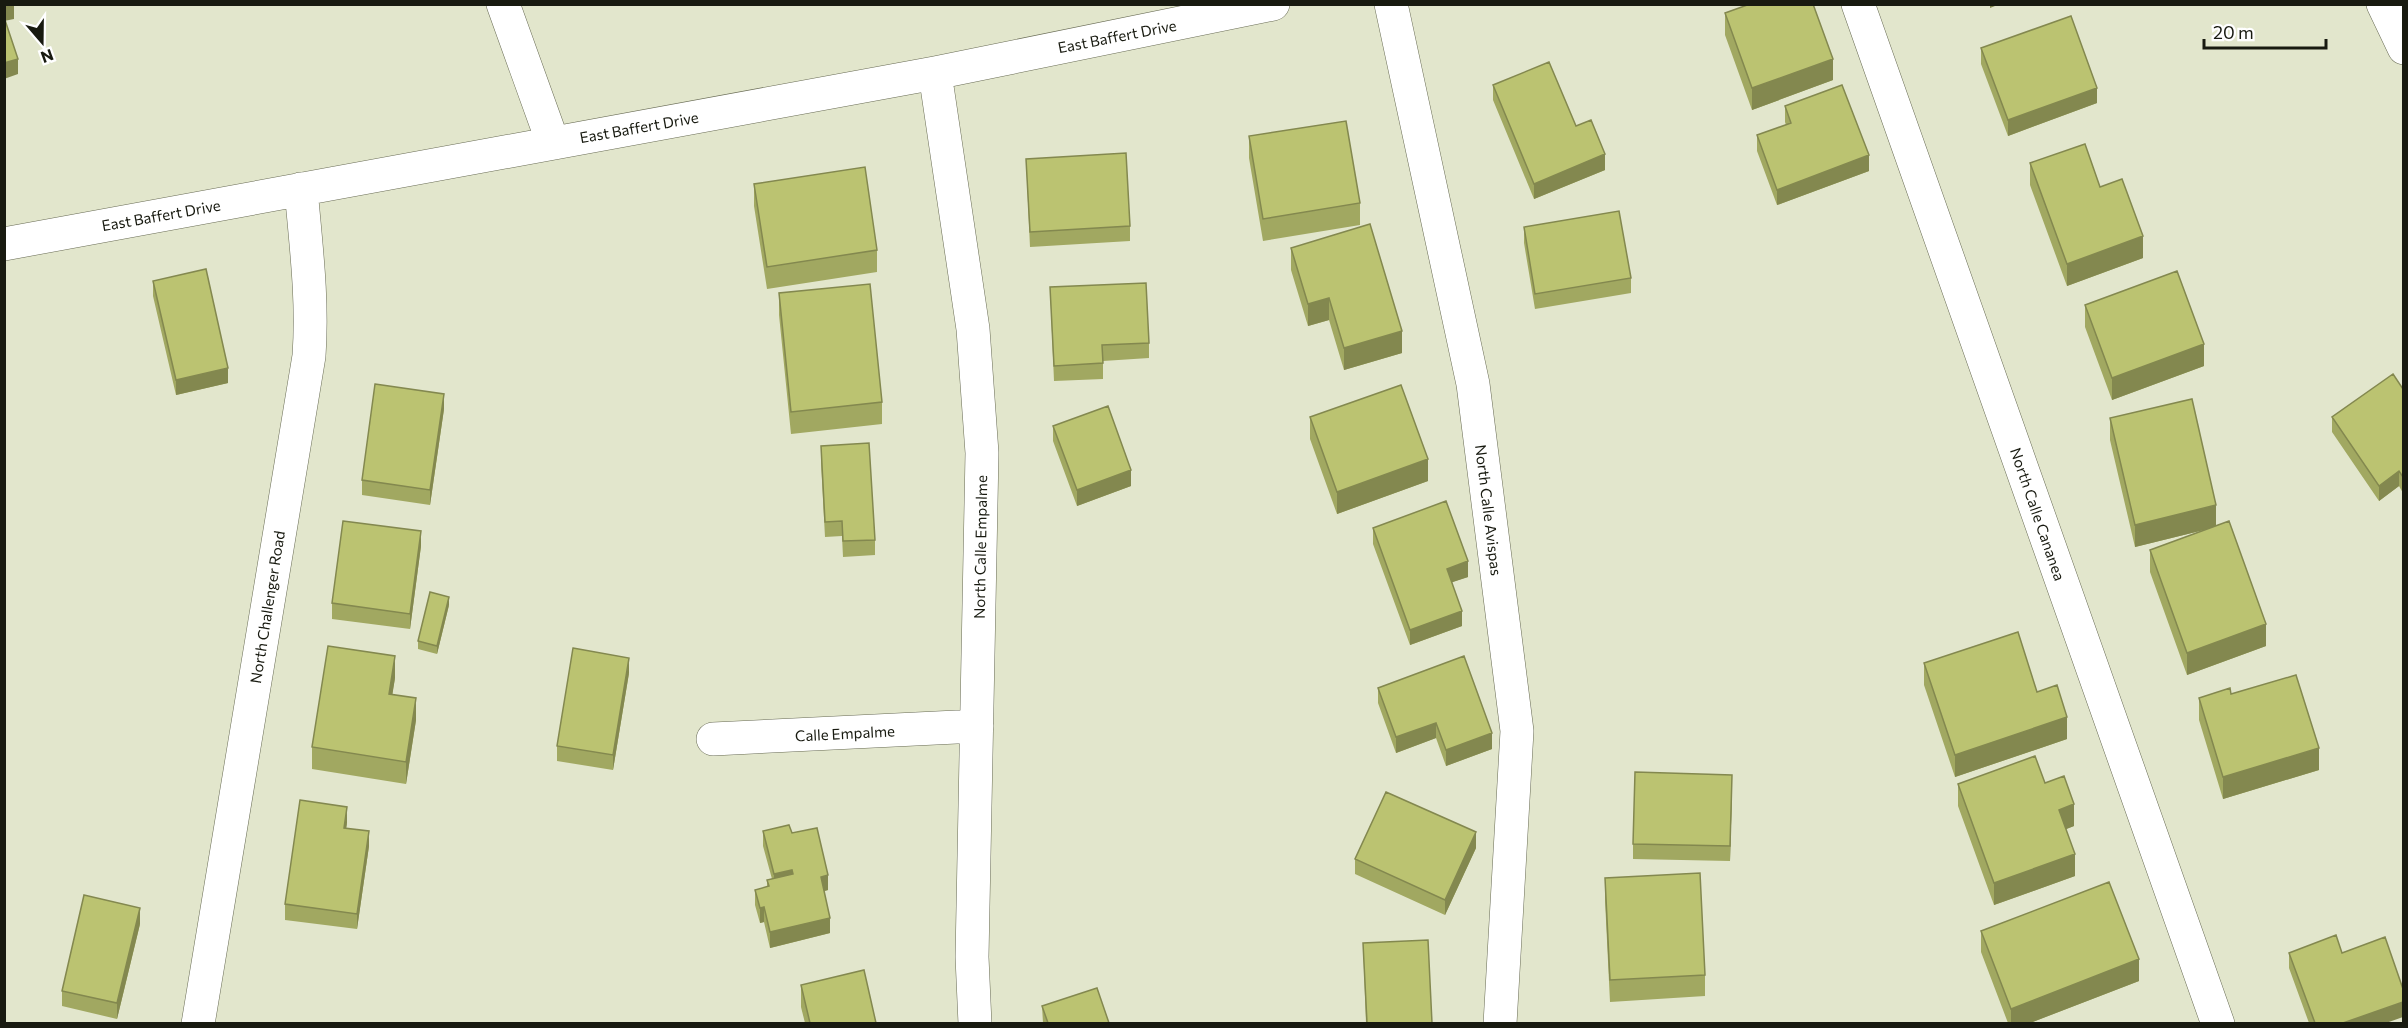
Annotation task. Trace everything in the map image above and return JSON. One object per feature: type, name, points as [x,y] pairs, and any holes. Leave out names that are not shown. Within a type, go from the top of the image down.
[{"type":"street","points":[[503,4],[553,143]]},
{"type":"street","name":"East Baffert Drive","points":[[4,244],[935,73],[1273,4]]},
{"type":"street","name":"North Calle Avispas","points":[[1392,4],[1473,384],[1517,731],[1500,1023]]},
{"type":"street","name":"North Calle Cananea","points":[[1858,4],[2218,1023]]},
{"type":"street","points":[[2383,4],[2403,48]]},
{"type":"street","name":"North Calle Empalme","points":[[935,73],[973,329],[982,453],[972,957],[975,1023]]},
{"type":"street","name":"North Challenger Road","points":[[198,1023],[309,356],[312,315],[301,189]]},
{"type":"street","name":"Calle Empalme","points":[[713,739],[977,726]]},
{"type":"building","points":[[1750,4],[1813,4],[1833,59],[1752,88],[1725,13]]},
{"type":"building","points":[[2071,16],[2097,88],[2008,120],[1981,48]]},
{"type":"building","points":[[4,17],[18,59],[4,63]]},
{"type":"building","points":[[1549,62],[1576,126],[1591,120],[1605,154],[1534,184],[1493,85]]},
{"type":"building","points":[[1842,85],[1869,155],[1777,190],[1757,135],[1791,123],[1785,106]]},
{"type":"building","points":[[1346,121],[1360,203],[1263,219],[1249,136]]},
{"type":"building","points":[[2085,144],[2100,187],[2122,179],[2143,236],[2067,264],[2030,163]]},
{"type":"building","points":[[1126,153],[1130,226],[1030,232],[1026,159]]},
{"type":"building","points":[[865,167],[877,250],[767,267],[754,184]]},
{"type":"building","points":[[1619,211],[1631,278],[1535,294],[1524,227]]},
{"type":"building","points":[[1370,224],[1402,331],[1344,348],[1329,298],[1308,304],[1291,248]]},
{"type":"building","points":[[206,269],[228,368],[176,380],[153,281]]},
{"type":"building","points":[[2177,271],[2204,344],[2112,378],[2085,305]]},
{"type":"building","points":[[1146,283],[1149,343],[1102,345],[1103,363],[1054,366],[1050,287]]},
{"type":"building","points":[[870,284],[882,402],[791,412],[779,293]]},
{"type":"building","points":[[2393,374],[2403,389],[2403,477],[2399,471],[2379,486],[2332,417]]},
{"type":"building","points":[[375,384],[444,394],[430,490],[362,480]]},
{"type":"building","points":[[1401,385],[1428,459],[1337,492],[1310,417]]},
{"type":"building","points":[[2192,399],[2216,505],[2135,525],[2110,418]]},
{"type":"building","points":[[1108,406],[1131,470],[1077,490],[1053,426]]},
{"type":"building","points":[[869,443],[875,540],[843,541],[842,521],[825,522],[821,446]]},
{"type":"building","points":[[1446,501],[1468,561],[1447,569],[1462,611],[1410,630],[1373,528]]},
{"type":"building","points":[[343,521],[421,531],[410,614],[332,603]]},
{"type":"building","points":[[2229,521],[2266,624],[2187,653],[2150,550]]},
{"type":"building","points":[[430,592],[449,597],[437,646],[418,641]]},
{"type":"building","points":[[2018,632],[2037,692],[2057,685],[2067,717],[1955,755],[1924,663]]},
{"type":"building","points":[[328,646],[395,656],[389,694],[416,698],[406,762],[312,747]]},
{"type":"building","points":[[573,648],[629,658],[613,755],[557,746]]},
{"type":"building","points":[[1464,656],[1492,733],[1446,750],[1436,723],[1396,737],[1378,688]]},
{"type":"building","points":[[2296,675],[2319,748],[2223,777],[2199,698],[2230,688],[2231,694]]},
{"type":"building","points":[[2035,756],[2045,783],[2064,776],[2074,804],[2059,810],[2075,854],[1994,883],[1958,784]]},
{"type":"building","points":[[1635,772],[1732,775],[1730,846],[1633,844]]},
{"type":"building","points":[[1386,792],[1476,832],[1445,900],[1355,859]]},
{"type":"building","points":[[300,800],[347,807],[344,828],[369,831],[357,914],[285,904]]},
{"type":"building","points":[[789,825],[792,833],[817,828],[828,875],[821,877],[830,918],[770,932],[764,907],[760,908],[755,890],[769,886],[767,880],[793,874],[792,870],[774,874],[763,831]]},
{"type":"building","points":[[1700,873],[1705,975],[1610,980],[1605,878]]},
{"type":"building","points":[[2109,882],[2139,959],[2011,1009],[1981,931]]},
{"type":"building","points":[[84,895],[140,908],[117,1003],[62,991]]},
{"type":"building","points":[[2336,935],[2342,953],[2385,937],[2403,989],[2403,1002],[2343,1023],[2315,1023],[2289,953]]},
{"type":"building","points":[[1428,940],[1432,1023],[1367,1023],[1363,943]]},
{"type":"building","points":[[864,970],[876,1023],[810,1023],[801,985]]},
{"type":"building","points":[[1097,988],[1109,1023],[1048,1023],[1042,1006]]}]
